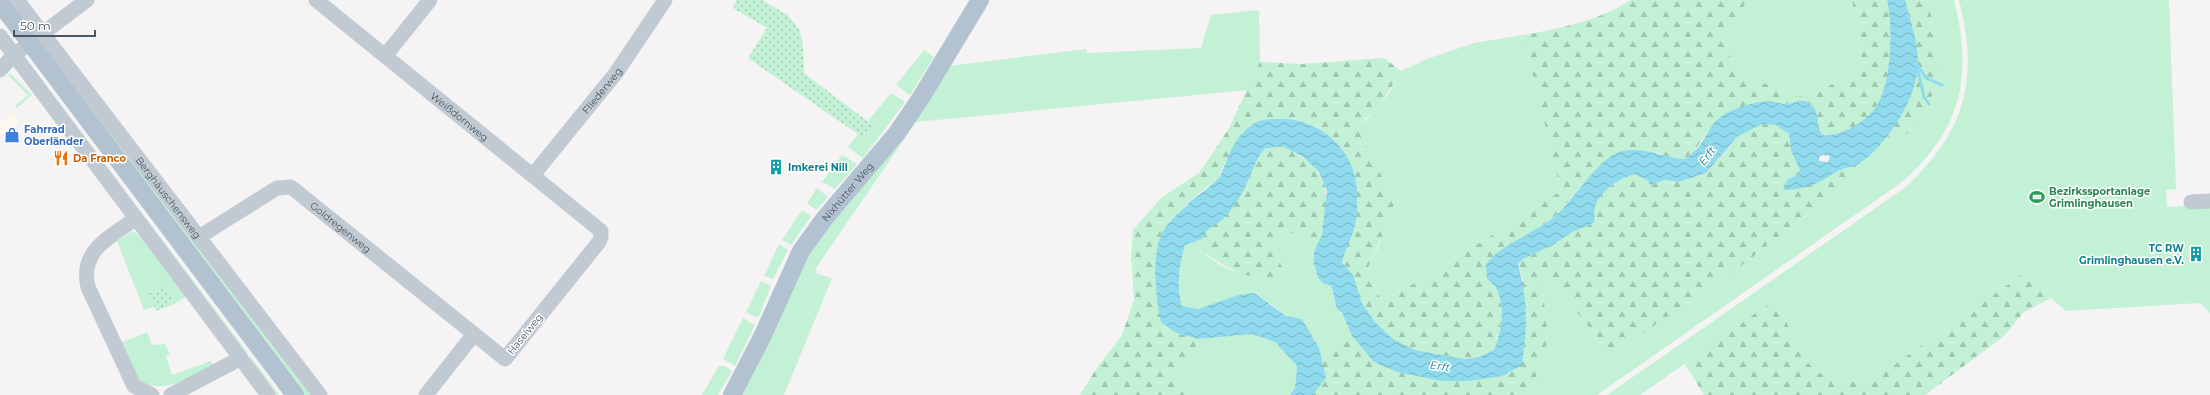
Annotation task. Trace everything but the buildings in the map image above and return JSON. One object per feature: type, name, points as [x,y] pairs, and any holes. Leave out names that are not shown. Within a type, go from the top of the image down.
[{"type":"main road","name":"Nixhütter Weg","points":[[732,395],[762,338],[801,251],[824,219],[897,133],[980,0]]},
{"type":"main road","name":"Berghäuschensweg","points":[[0,3],[37,39],[295,395]]},
{"type":"street","name":"Berghäuschensweg","points":[[17,0],[37,39],[199,237],[320,395]]},
{"type":"street","points":[[0,70],[14,55],[87,0]]},
{"type":"street","points":[[385,56],[430,0]]},
{"type":"street","name":"Fliederweg","points":[[533,175],[616,73],[665,0]]},
{"type":"street","name":"Weißdornweg","points":[[321,2],[385,56],[597,227],[602,234]]},
{"type":"street","points":[[0,36],[268,395]]},
{"type":"street","name":"Goldregenweg","points":[[199,237],[277,188],[291,187],[474,334]]},
{"type":"street","points":[[2191,202],[2210,201]]},
{"type":"street","points":[[136,218],[93,252],[87,264],[86,277],[88,287],[134,386],[152,395]]},
{"type":"street","name":"Haselweg","points":[[474,334],[505,359],[599,242],[602,234]]},
{"type":"street","points":[[426,395],[474,334]]},
{"type":"street","points":[[171,395],[241,358]]},
{"type":"shaded area","points":[[13,112],[20,121],[0,137],[0,124]]},
{"type":"green space","points":[[737,0],[762,0],[788,15],[799,29],[803,45],[804,73],[875,127],[865,139],[748,58],[767,28],[733,8]]},
{"type":"green space","points":[[1631,0],[1748,0],[1722,37],[1739,77],[1782,88],[1797,97],[1818,92],[1863,66],[1852,0],[1887,0],[1890,22],[1890,49],[1887,76],[1881,97],[1872,112],[1865,119],[1849,129],[1831,135],[1822,135],[1812,108],[1806,101],[1784,104],[1771,101],[1708,131],[1695,150],[1685,159],[1669,158],[1659,153],[1615,154],[1591,176],[1555,216],[1531,233],[1487,279],[1494,285],[1501,303],[1500,327],[1496,343],[1494,350],[1479,357],[1465,359],[1415,350],[1393,339],[1375,322],[1362,303],[1353,275],[1342,263],[1343,252],[1353,232],[1318,127],[1228,158],[1220,172],[1219,179],[1210,184],[1186,205],[1160,237],[1176,333],[1198,339],[1195,349],[1181,369],[1177,387],[1188,395],[1080,395],[1096,369],[1122,335],[1134,300],[1131,256],[1133,230],[1161,198],[1200,172],[1229,128],[1260,62],[1300,64],[1384,58],[1401,71],[1382,101],[1357,126],[1385,183],[1393,193],[1393,211],[1368,268],[1376,293],[1383,299],[1423,279],[1561,191],[1523,35],[1579,23],[1606,13]]},
{"type":"green space","points":[[1748,0],[1852,0],[1863,66],[1818,92],[1797,97],[1782,88],[1739,77],[1722,37]]},
{"type":"green space","points":[[1905,0],[1927,0],[1936,35],[1939,73],[1938,80],[1923,118],[1905,136],[1894,139],[1875,160],[1749,260],[1623,347],[1608,350],[1549,278],[1545,276],[1542,282],[1548,338],[1542,365],[1527,395],[1313,395],[1326,378],[1321,359],[1352,336],[1374,362],[1469,381],[1483,378],[1523,280],[1518,264],[1523,259],[1553,245],[1572,232],[1594,223],[1594,213],[1597,201],[1610,186],[1628,176],[1634,174],[1647,180],[1650,185],[1665,180],[1679,182],[1706,173],[1737,137],[1762,124],[1776,125],[1789,134],[1791,151],[1800,170],[1797,176],[1788,179],[1784,190],[1826,179],[1842,169],[1856,165],[1890,134],[1903,112],[1914,86],[1918,60],[1912,25]]},
{"type":"green space","points":[[1927,0],[1954,0],[1960,27],[1962,77],[1958,100],[1950,121],[1938,142],[1922,162],[1902,182],[1597,395],[1527,395],[1542,365],[1548,338],[1542,282],[1545,276],[1549,278],[1749,260],[1875,160],[1894,139],[1905,136],[1923,118],[1938,80],[1939,73],[1936,35]]},
{"type":"green space","name":"Bezirkssportanlage Grimlinghausen","points":[[1959,0],[2169,0],[2176,189],[2166,190],[2167,207],[2210,204],[2210,313],[2200,303],[2066,311],[2023,274],[1874,379],[1849,381],[1831,378],[1818,372],[1808,362],[1800,350],[1775,301],[1640,395],[1607,395],[1906,187],[1926,166],[1942,145],[1954,124],[1962,102],[1967,79],[1968,55],[1965,28]]},
{"type":"green space","points":[[1259,10],[1260,62],[1248,90],[916,122],[816,268],[817,274],[832,278],[784,395],[739,395],[807,255],[948,66],[1086,49],[1087,53],[1201,48],[1211,15]]},
{"type":"green space","points":[[1523,35],[1561,191],[1423,279],[1383,299],[1376,293],[1368,268],[1380,243],[1393,193],[1385,183],[1357,126],[1367,119],[1389,93],[1401,71],[1427,59],[1474,43]]},
{"type":"green space","points":[[924,50],[934,57],[910,95],[896,85]]},
{"type":"green space","points":[[57,60],[313,395],[302,395],[53,63]]},
{"type":"green space","points":[[10,73],[32,95],[17,108],[15,106],[28,95],[8,75]]},
{"type":"green space","points":[[891,93],[905,102],[863,158],[848,147],[858,134],[866,139],[875,127],[868,121]]},
{"type":"green space","points":[[1282,146],[1312,165],[1318,172],[1326,190],[1325,215],[1319,242],[1286,231],[1277,232],[1272,244],[1282,267],[1283,281],[1257,278],[1234,270],[1212,258],[1192,242],[1202,239],[1208,227],[1224,218],[1250,176],[1255,159],[1264,149]]},
{"type":"green space","points":[[842,155],[857,164],[835,189],[822,182]]},
{"type":"green space","points":[[817,188],[828,197],[816,210],[807,203]]},
{"type":"green space","points":[[802,210],[811,216],[791,245],[782,240]]},
{"type":"green space","points":[[145,217],[247,352],[244,354],[143,218]]},
{"type":"green space","points":[[132,231],[139,235],[186,297],[174,304],[167,286],[149,293],[154,307],[144,310],[117,241]]},
{"type":"green space","points":[[1286,231],[1319,242],[1316,248],[1314,261],[1316,273],[1324,282],[1331,285],[1333,296],[1352,336],[1321,359],[1319,348],[1302,319],[1286,316],[1271,304],[1238,295],[1198,309],[1182,306],[1179,290],[1179,275],[1185,245],[1192,242],[1209,258],[1230,270],[1254,273],[1282,267],[1272,244],[1277,232]]},
{"type":"green space","points":[[779,244],[788,250],[773,279],[764,276]]},
{"type":"green space","points":[[2023,274],[2051,298],[2023,313],[2003,337],[1925,395],[1704,395],[1685,364],[1775,301],[1800,350],[1808,362],[1818,372],[1832,378],[1850,381],[1874,379]]},
{"type":"green space","points":[[761,281],[771,286],[758,318],[746,312]]},
{"type":"green space","points":[[167,286],[174,304],[156,311],[149,293]]},
{"type":"green space","points":[[743,318],[755,325],[735,366],[723,359]]},
{"type":"green space","points":[[147,332],[152,345],[165,344],[170,354],[166,356],[172,375],[211,361],[214,367],[187,380],[167,385],[149,385],[141,381],[132,368],[120,343]]},
{"type":"green space","points":[[1252,334],[1275,342],[1297,366],[1295,388],[1290,395],[1188,395],[1177,387],[1181,369],[1195,349],[1198,339]]},
{"type":"green space","points":[[251,357],[279,395],[274,395],[248,359]]},
{"type":"green space","points":[[719,366],[725,366],[732,371],[718,395],[702,395]]},
{"type":"water","name":"Erft","points":[[1887,0],[1905,0],[1916,44],[1918,60],[1917,74],[1913,89],[1900,118],[1880,145],[1869,156],[1857,165],[1841,170],[1806,187],[1783,190],[1788,179],[1797,176],[1800,170],[1791,151],[1789,134],[1776,125],[1762,124],[1737,137],[1706,173],[1679,182],[1665,180],[1650,185],[1647,180],[1634,174],[1610,186],[1597,201],[1594,223],[1572,232],[1553,245],[1523,259],[1518,264],[1524,290],[1526,314],[1522,365],[1502,376],[1469,381],[1442,381],[1397,372],[1374,362],[1352,336],[1342,313],[1337,309],[1331,285],[1324,284],[1318,278],[1314,264],[1314,252],[1322,234],[1327,191],[1319,172],[1303,157],[1282,146],[1264,149],[1243,192],[1228,214],[1210,228],[1202,239],[1185,245],[1179,276],[1180,298],[1182,306],[1198,309],[1238,295],[1254,293],[1286,316],[1302,319],[1319,348],[1326,378],[1313,395],[1290,395],[1295,388],[1297,366],[1275,342],[1252,334],[1198,339],[1176,333],[1161,322],[1156,291],[1155,268],[1158,246],[1162,233],[1191,201],[1219,178],[1234,144],[1243,132],[1259,121],[1278,119],[1293,120],[1307,123],[1331,138],[1349,161],[1355,175],[1357,190],[1356,222],[1342,263],[1353,275],[1362,303],[1375,322],[1393,339],[1415,350],[1465,359],[1479,357],[1494,350],[1499,335],[1502,311],[1499,295],[1494,285],[1487,279],[1486,264],[1501,250],[1555,216],[1593,172],[1609,157],[1617,153],[1634,150],[1685,159],[1698,147],[1712,126],[1721,117],[1741,107],[1763,102],[1771,101],[1780,104],[1788,104],[1801,100],[1811,104],[1816,111],[1822,135],[1840,133],[1857,125],[1872,112],[1877,105],[1884,87],[1887,76],[1890,49],[1889,10]],"holes":[[[1823,155],[1830,156],[1828,162],[1819,161],[1819,157]]]},
{"type":"waterway","points":[[1916,62],[1924,97],[1929,104]]},
{"type":"waterway","points":[[1918,66],[1926,78],[1942,85]]},
{"type":"place","name":"Fahrrad Oberländer","points":[[12,135]]},
{"type":"place","name":"Da Franco","points":[[61,158]]},
{"type":"place","name":"Imkerei Nill","points":[[776,167]]},
{"type":"place","name":"Bezirkssportanlage Grimlinghausen","points":[[2037,197]]},
{"type":"place","name":"TC RW Grimlinghausen e.V.","points":[[2196,254]]}]
